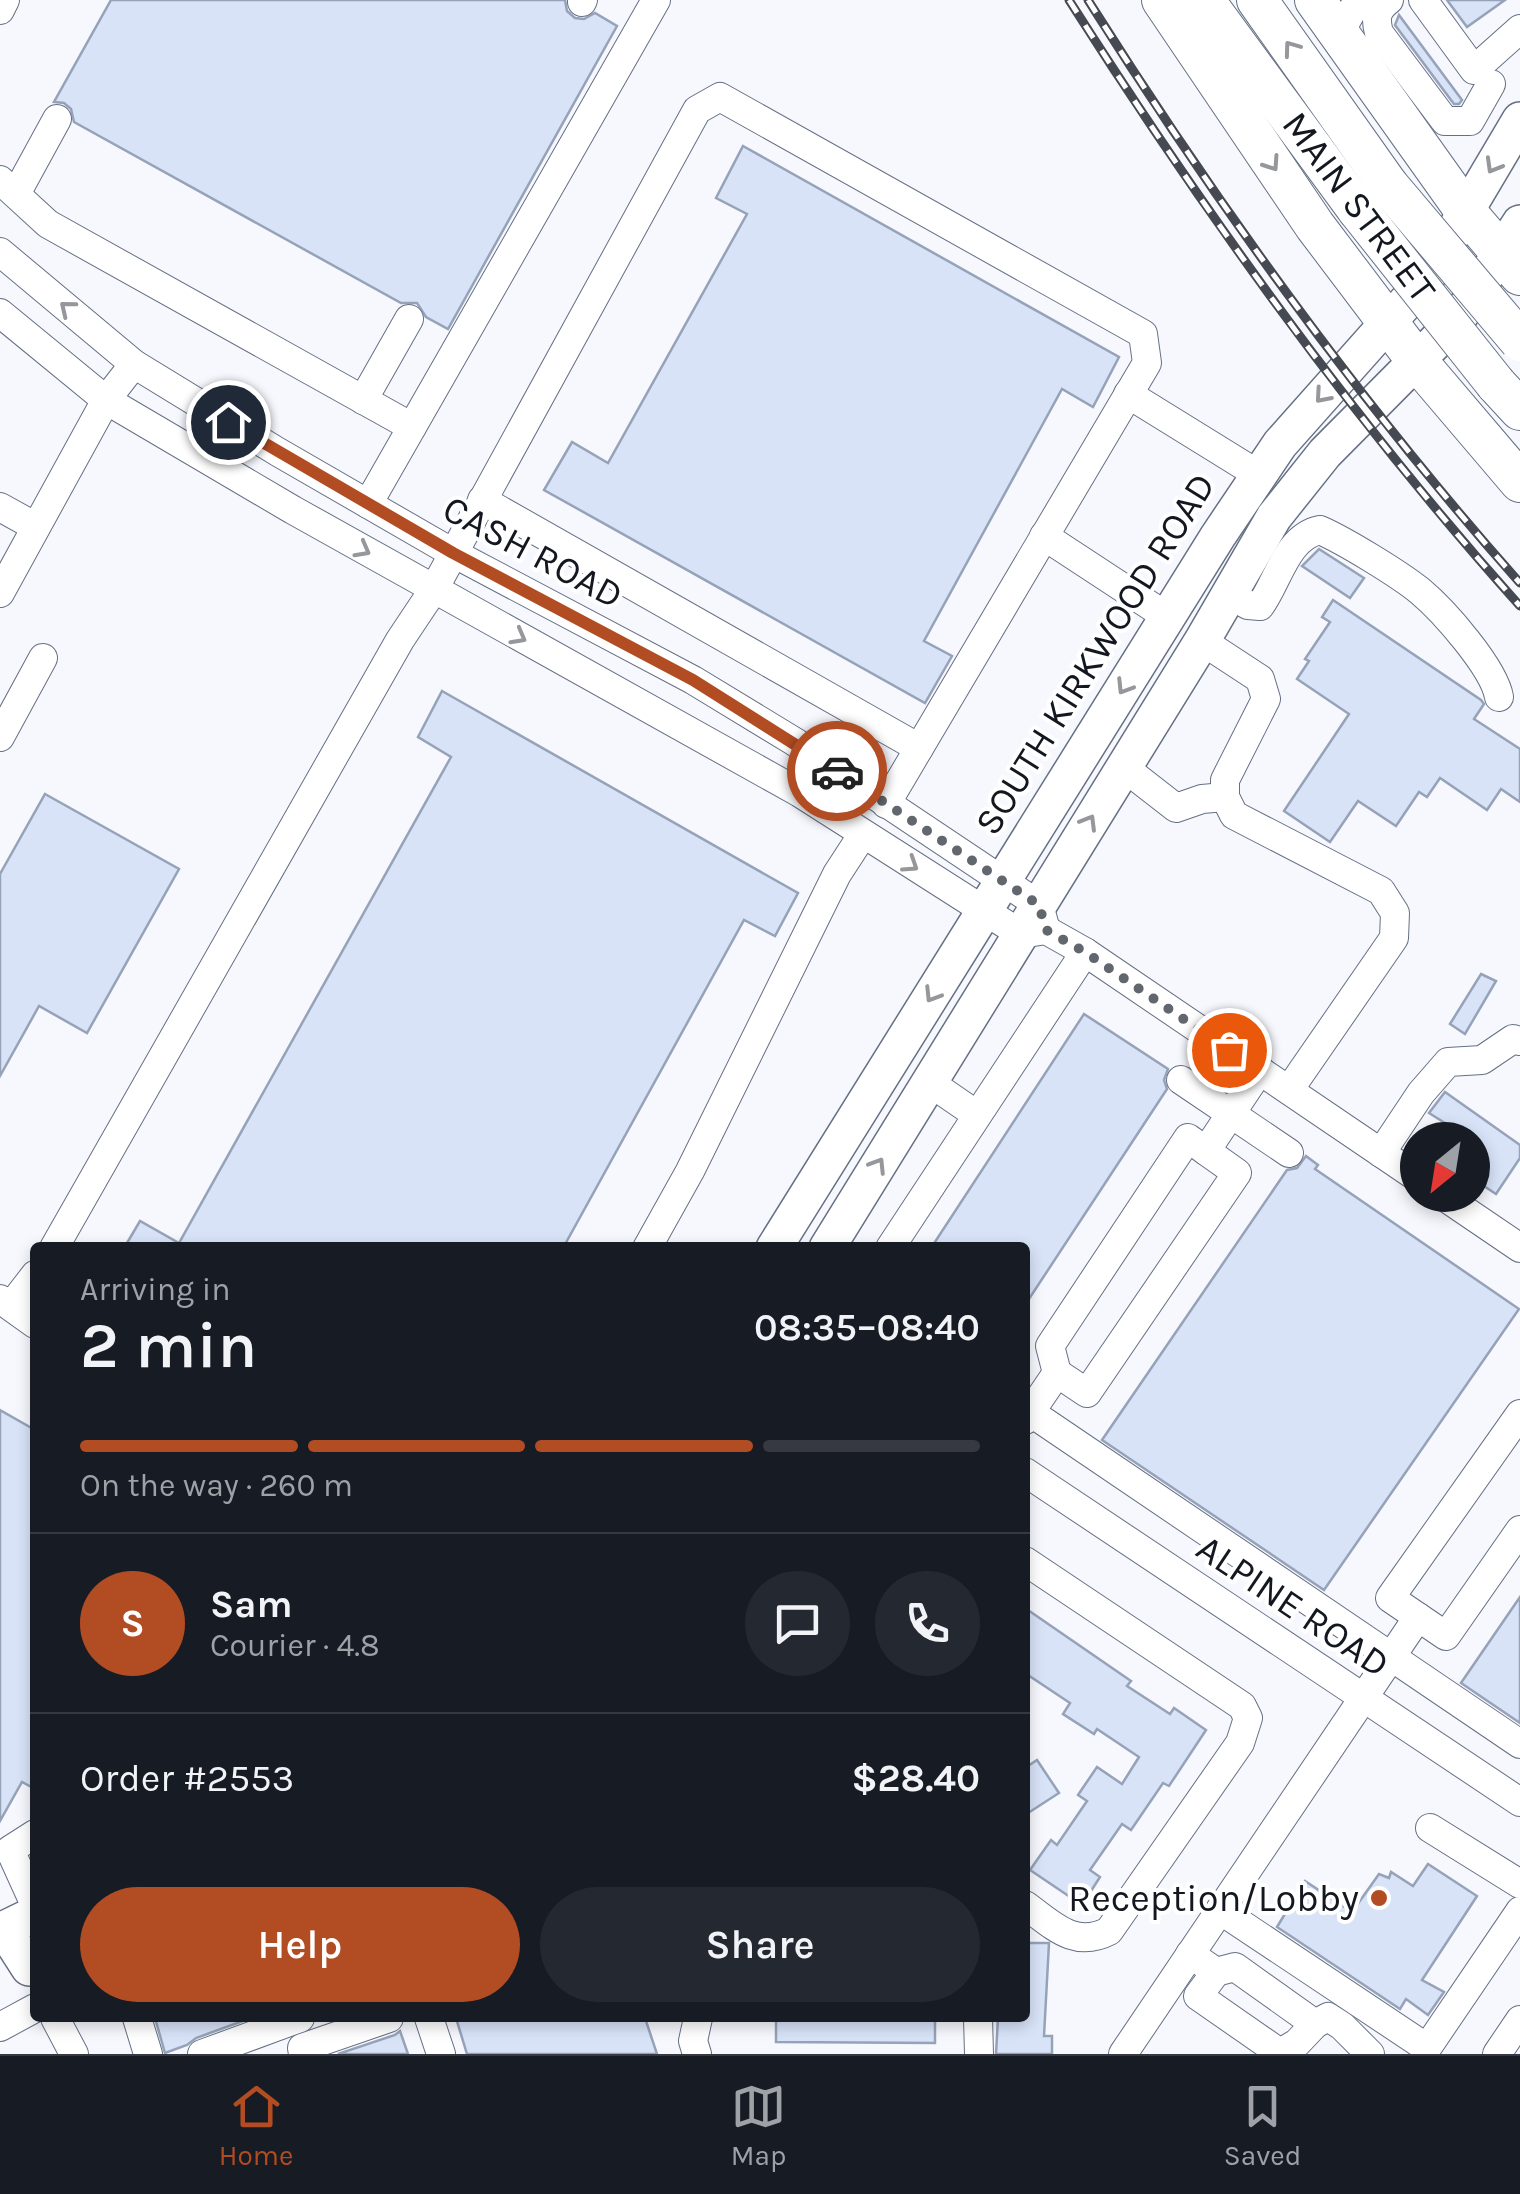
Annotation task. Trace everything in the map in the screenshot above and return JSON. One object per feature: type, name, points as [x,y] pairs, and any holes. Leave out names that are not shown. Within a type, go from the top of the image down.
[{"type":"highway","points":[[1162,0],[1315,226],[1417,361],[1520,482]]},
{"type":"highway","name":"MAIN STREET","points":[[1204,0],[1373,197],[1520,337]]},
{"type":"highway","name":"MAIN STREET","points":[[1256,0],[1373,197],[1508,397]]},
{"type":"highway","points":[[1314,0],[1348,17],[1379,62],[1417,146],[1424,173],[1422,186],[1408,212],[1391,226],[1361,236],[1337,236],[1315,226]]},
{"type":"highway","points":[[1417,146],[1466,212],[1514,251]]},
{"type":"highway","points":[[1477,432],[1468,400],[1471,382],[1486,355],[1504,339],[1520,337]]},
{"type":"main road","name":"SOUTH KIRKWOOD ROAD","points":[[778,1242],[1214,541],[1280,444],[1424,282],[1520,120]]},
{"type":"main road","name":"SOUTH KIRKWOOD ROAD","points":[[832,1242],[930,1082],[1035,923],[1122,766],[1202,641],[1246,560],[1305,476],[1458,319],[1514,251]]},
{"type":"main road","points":[[1214,541],[1246,560]]},
{"type":"main road","points":[[1194,574],[1228,594]]},
{"type":"main road","points":[[1166,616],[1202,641]]},
{"type":"main road","points":[[10,1925],[25,1974]]},
{"type":"street","points":[[0,10],[5,0]]},
{"type":"street","points":[[368,504],[656,0]]},
{"type":"street","points":[[1388,0],[1378,8],[1376,20],[1379,62],[1445,121],[1470,121],[1482,77],[1520,29]]},
{"type":"street","points":[[1423,0],[1482,77],[1520,110]]},
{"type":"street","points":[[57,1242],[380,675],[434,589],[696,110],[720,98],[1143,334],[1147,363],[886,804]]},
{"type":"street","points":[[57,119],[8,187],[48,224],[412,427]]},
{"type":"street","name":"CASH ROAD","points":[[0,252],[134,364],[453,553],[693,680],[795,742],[886,804],[993,897]]},
{"type":"street","name":"CASH ROAD","points":[[0,314],[106,400],[800,793],[863,834],[993,897],[1085,952],[1400,1166]]},
{"type":"street","points":[[363,400],[409,319]]},
{"type":"street","points":[[0,592],[106,400],[134,364]]},
{"type":"street","points":[[1128,394],[1259,475]]},
{"type":"street","points":[[482,500],[919,748]]},
{"type":"street","points":[[0,508],[36,527]]},
{"type":"street","points":[[1228,594],[1248,605],[1260,606],[1289,553],[1303,538],[1320,530],[1422,592],[1484,662],[1499,697]]},
{"type":"street","points":[[1044,536],[1166,616]]},
{"type":"street","points":[[1202,641],[1260,679],[1266,699],[1224,780],[1225,798],[1234,815],[1381,891],[1395,913],[1394,938],[1289,1090]]},
{"type":"street","points":[[0,737],[43,658]]},
{"type":"street","points":[[1122,766],[1176,808],[1202,799],[1225,798]]},
{"type":"street","points":[[660,1242],[690,1171],[837,874],[863,834]]},
{"type":"street","points":[[894,1242],[1085,952]]},
{"type":"street","points":[[1381,1153],[1421,1093],[1448,1062],[1482,1060],[1513,1039],[1520,1041]]},
{"type":"street","points":[[1206,1151],[1260,1070]]},
{"type":"street","points":[[1181,1080],[1289,1153]]},
{"type":"street","points":[[930,1082],[977,1115]]},
{"type":"street","points":[[1188,1138],[1238,1173],[1088,1392],[1057,1372],[1050,1346],[1188,1138]]},
{"type":"street","points":[[1467,1212],[1520,1248]]},
{"type":"street","points":[[30,1279],[5,1302],[30,1320]]},
{"type":"street","points":[[1030,1413],[1057,1372]]},
{"type":"street","points":[[1520,1414],[1390,1598],[1446,1636],[1520,1530]]},
{"type":"street","points":[[1030,1417],[1520,1744]]},
{"type":"street","name":"ALPINE ROAD","points":[[1030,1475],[1520,1802]]},
{"type":"street","points":[[1030,1564],[1242,1706],[1248,1718],[1240,1742],[1110,1931],[1093,1939],[1078,1938],[1030,1908]]},
{"type":"street","points":[[1124,2054],[1418,1617]]},
{"type":"street","points":[[1430,1828],[1520,1884]]},
{"type":"street","points":[[30,1837],[10,1850],[30,1894]]},
{"type":"street","points":[[1220,1910],[1427,2048],[1520,1911]]},
{"type":"street","points":[[1190,1954],[1216,1972]]},
{"type":"street","points":[[1315,2024],[1235,1967],[1216,1972],[1198,1996],[1280,2053],[1328,2017],[1370,2054]]},
{"type":"street","points":[[0,2027],[30,2011]]},
{"type":"street","points":[[1497,2054],[1520,2020]]},
{"type":"street","points":[[57,2022],[74,2054]]},
{"type":"street","points":[[138,2022],[148,2054]]},
{"type":"street","points":[[202,2054],[289,2022]]},
{"type":"street","points":[[304,2054],[302,2048],[377,2022]]},
{"type":"street","points":[[430,2022],[440,2054]]},
{"type":"street","points":[[697,2022],[693,2041],[697,2054]]},
{"type":"street","points":[[978,2022],[978,2054]]},
{"type":"building","points":[[111,0],[565,0],[567,11],[575,18],[584,19],[595,13],[617,26],[448,329],[426,317],[417,303],[401,303],[74,122],[71,109],[54,102]]},
{"type":"building","points":[[1447,0],[1505,0],[1467,27]]},
{"type":"building","points":[[1399,15],[1462,100],[1459,104],[1454,104],[1395,25]]},
{"type":"building","points":[[743,146],[1119,357],[1093,407],[1062,389],[924,641],[952,656],[925,703],[544,490],[572,442],[608,463],[747,214],[716,198]]},
{"type":"building","points":[[1319,549],[1364,578],[1350,598],[1302,566]]},
{"type":"building","points":[[1333,600],[1481,700],[1484,704],[1474,719],[1520,749],[1520,802],[1501,789],[1487,810],[1440,778],[1427,797],[1419,792],[1396,826],[1358,801],[1330,842],[1284,811],[1349,714],[1297,679],[1309,661],[1305,659],[1330,622],[1322,617]]},
{"type":"building","points":[[442,691],[798,893],[775,936],[744,920],[566,1242],[180,1242],[451,757],[418,737]]},
{"type":"building","points":[[45,794],[179,869],[87,1033],[39,1006],[0,1076],[0,874]]},
{"type":"building","points":[[1481,974],[1496,981],[1465,1034],[1450,1024]]},
{"type":"building","points":[[1084,1014],[1168,1069],[1164,1080],[1167,1089],[1030,1297],[1030,1242],[935,1242]]},
{"type":"building","points":[[1445,1092],[1487,1122],[1443,1122],[1429,1113]]},
{"type":"building","points":[[1490,1124],[1520,1145],[1520,1158],[1496,1194],[1490,1190]]},
{"type":"building","points":[[1306,1156],[1318,1165],[1315,1169],[1519,1309],[1324,1590],[1102,1440],[1287,1170],[1297,1168]]},
{"type":"building","points":[[140,1221],[177,1242],[128,1242]]},
{"type":"building","points":[[0,1410],[30,1427],[30,1786],[22,1782],[0,1821]]},
{"type":"building","points":[[1520,1597],[1520,1723],[1461,1683]]},
{"type":"building","points":[[1030,1611],[1131,1681],[1127,1686],[1170,1714],[1174,1708],[1206,1730],[1169,1786],[1163,1783],[1131,1830],[1122,1824],[1090,1870],[1100,1877],[1082,1905],[1030,1870],[1051,1840],[1057,1845],[1087,1801],[1078,1795],[1097,1767],[1122,1784],[1139,1757],[1097,1729],[1094,1734],[1063,1714],[1070,1703],[1030,1676]]},
{"type":"building","points":[[1037,1760],[1059,1793],[1030,1812],[1030,1765]]},
{"type":"building","points":[[1428,1864],[1477,1896],[1422,1980],[1444,1992],[1428,2015],[1406,1999],[1400,2009],[1277,1927],[1305,1881],[1352,1912],[1379,1874],[1389,1878],[1391,1872],[1413,1886]]},
{"type":"building","points":[[1030,1943],[1049,1943],[1044,2036],[1052,2036],[1052,2054],[996,2054],[998,2022],[1030,2022]]},
{"type":"building","points":[[156,2022],[240,2022],[196,2038],[165,2053]]},
{"type":"building","points":[[457,2022],[646,2022],[657,2054],[467,2054]]},
{"type":"building","points":[[776,2022],[935,2022],[935,2043],[776,2042]]},
{"type":"building","points":[[400,2031],[408,2054],[338,2054],[395,2035]]},
{"type":"railway","points":[[1069,0],[1173,158],[1282,312],[1398,462],[1520,606]]},
{"type":"railway","points":[[1088,0],[1187,151],[1292,300],[1403,445],[1520,583]]},
{"type":"way so far","points":[[837,771],[1039,905],[1046,930],[1229,1050]]},
{"type":"place","name":"Reception/Lobby","points":[[1379,1898]]},
{"type":"route","points":[[228,422],[453,553],[693,680],[837,771]]}]
